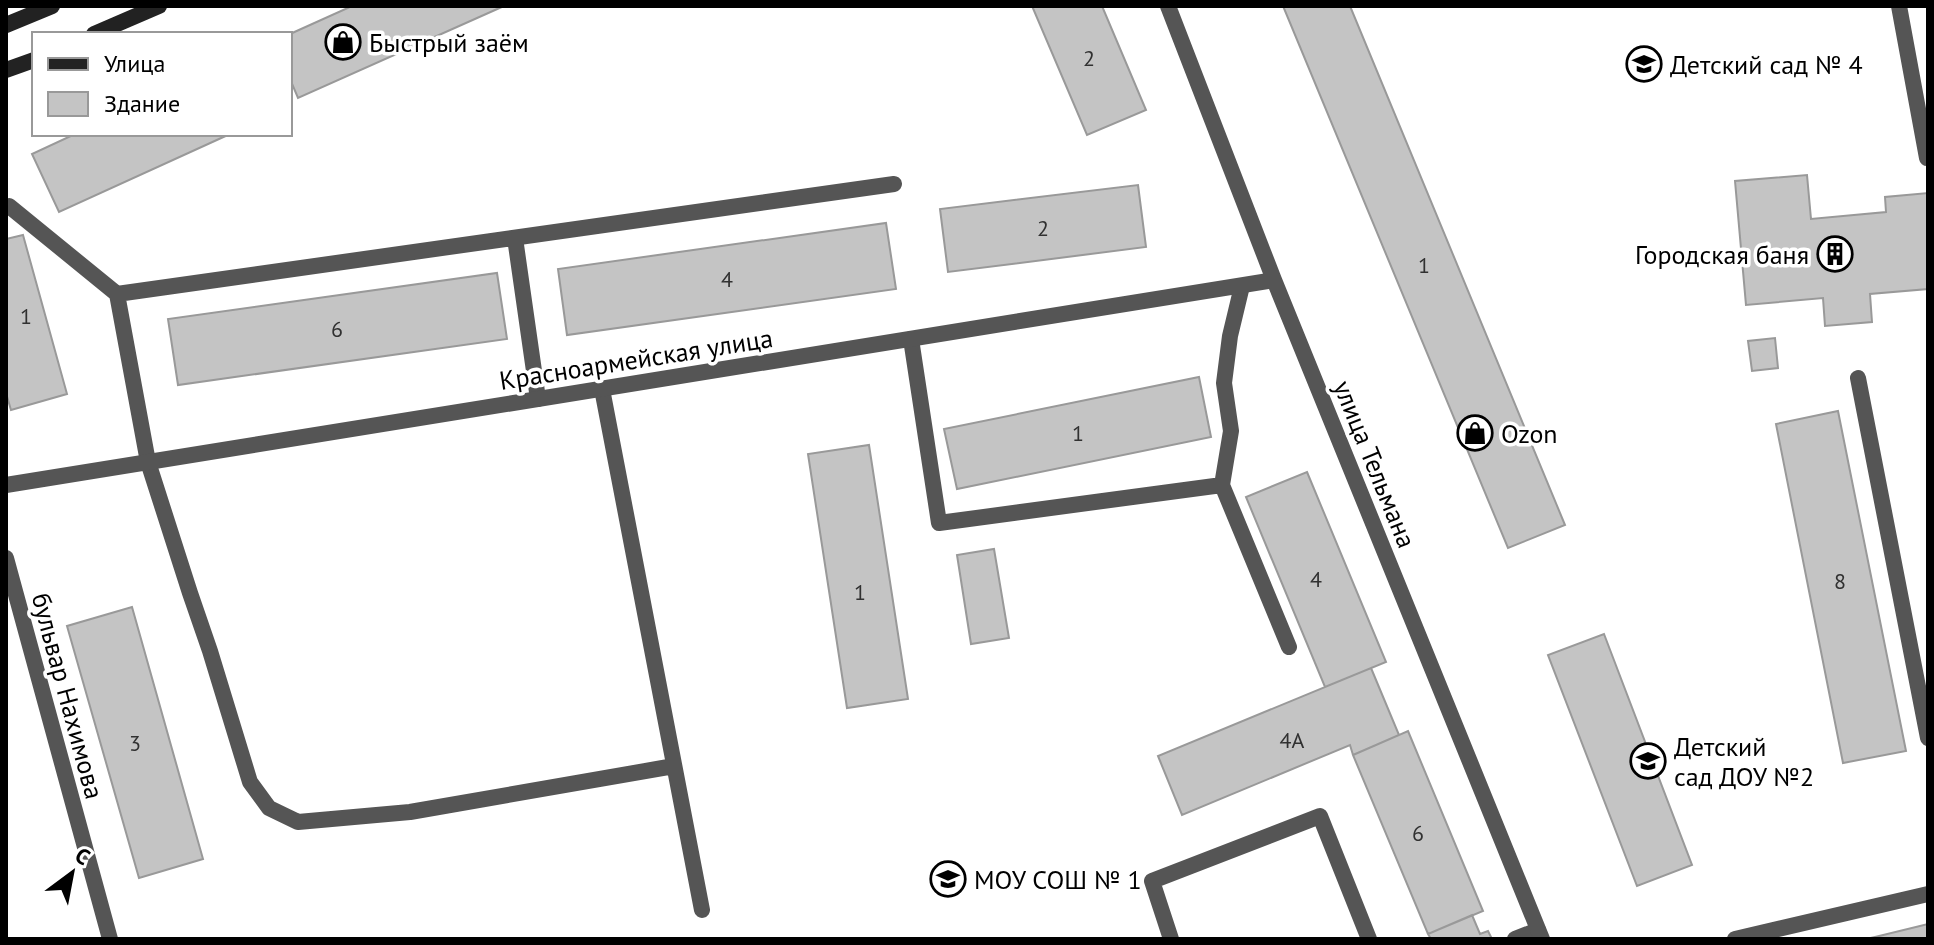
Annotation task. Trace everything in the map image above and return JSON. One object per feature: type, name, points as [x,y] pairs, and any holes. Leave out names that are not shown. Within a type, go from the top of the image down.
[{"type":"main road","points":[[11,23],[52,6]]},
{"type":"main road","points":[[99,32],[159,6]]},
{"type":"main road","points":[[6,70],[32,61]]},
{"type":"street","name":"улица Тельмана","points":[[1168,6],[1274,280],[1540,934]]},
{"type":"street","points":[[1899,6],[1928,158]]},
{"type":"street","points":[[117,294],[894,184]]},
{"type":"street","points":[[7,202],[117,294],[148,462],[250,782],[269,808],[298,822],[410,812],[674,766]]},
{"type":"street","points":[[515,238],[538,399]]},
{"type":"street","name":"Красноармейская улица","points":[[6,485],[1274,280]]},
{"type":"street","points":[[1242,286],[1230,336],[1224,383],[1231,431],[1222,485],[1289,647]]},
{"type":"street","points":[[911,339],[939,523],[1222,485]]},
{"type":"street","points":[[1858,378],[1928,738]]},
{"type":"street","points":[[602,389],[702,910]]},
{"type":"street","name":"бульвар Нахимова","points":[[6,558],[110,939]]},
{"type":"street","points":[[1171,939],[1152,881],[1320,816],[1369,939]]},
{"type":"street","points":[[1735,939],[1928,894]]},
{"type":"street","points":[[1515,939],[1540,934]]},
{"type":"building","points":[[352,6],[504,6],[298,98],[292,84],[292,33]]},
{"type":"building","points":[[1032,6],[1102,6],[1146,110],[1087,135]]},
{"type":"building","points":[[1283,6],[1350,6],[1565,525],[1508,548]]},
{"type":"building","points":[[71,136],[226,136],[59,212],[32,154]]},
{"type":"building","name":"Городская баня","points":[[1807,175],[1811,219],[1886,212],[1885,197],[1928,193],[1928,289],[1870,294],[1872,322],[1825,326],[1823,298],[1746,305],[1735,181]]},
{"type":"building","points":[[1138,185],[1146,247],[948,272],[940,209]]},
{"type":"building","points":[[886,223],[896,289],[567,335],[558,269]]},
{"type":"building","points":[[23,235],[67,394],[11,410],[6,393],[6,239]]},
{"type":"building","points":[[497,273],[507,339],[178,385],[168,319]]},
{"type":"building","points":[[1775,338],[1778,368],[1752,371],[1748,341]]},
{"type":"building","points":[[1199,377],[1211,437],[957,489],[944,429]]},
{"type":"building","points":[[1838,411],[1906,751],[1843,763],[1776,424]]},
{"type":"building","points":[[869,445],[908,699],[847,708],[808,454]]},
{"type":"building","points":[[1307,472],[1386,662],[1325,687],[1246,497]]},
{"type":"building","points":[[994,549],[1009,638],[971,644],[957,555]]},
{"type":"building","points":[[132,607],[203,859],[139,878],[67,626]]},
{"type":"building","points":[[1604,634],[1692,865],[1637,886],[1548,655]]},
{"type":"building","points":[[1371,668],[1399,735],[1353,755],[1350,745],[1182,815],[1158,756]]},
{"type":"building","points":[[1408,731],[1483,911],[1428,934],[1353,755]]},
{"type":"building","points":[[1472,915],[1480,934],[1488,931],[1492,939],[1431,939],[1428,934]]},
{"type":"building","points":[[1928,924],[1928,939],[1866,939],[1875,937]]},
{"type":"place","name":"Быстрый заём","points":[[343,42]]},
{"type":"place","name":"Детский сад № 4","points":[[1644,64]]},
{"type":"place","name":"Городская баня","points":[[1835,254]]},
{"type":"place","name":"Ozon","points":[[1475,433]]},
{"type":"place","name":"Детский сад ДОУ №2","points":[[1648,761]]},
{"type":"place","name":"МОУ СОШ № 1","points":[[948,879]]}]
